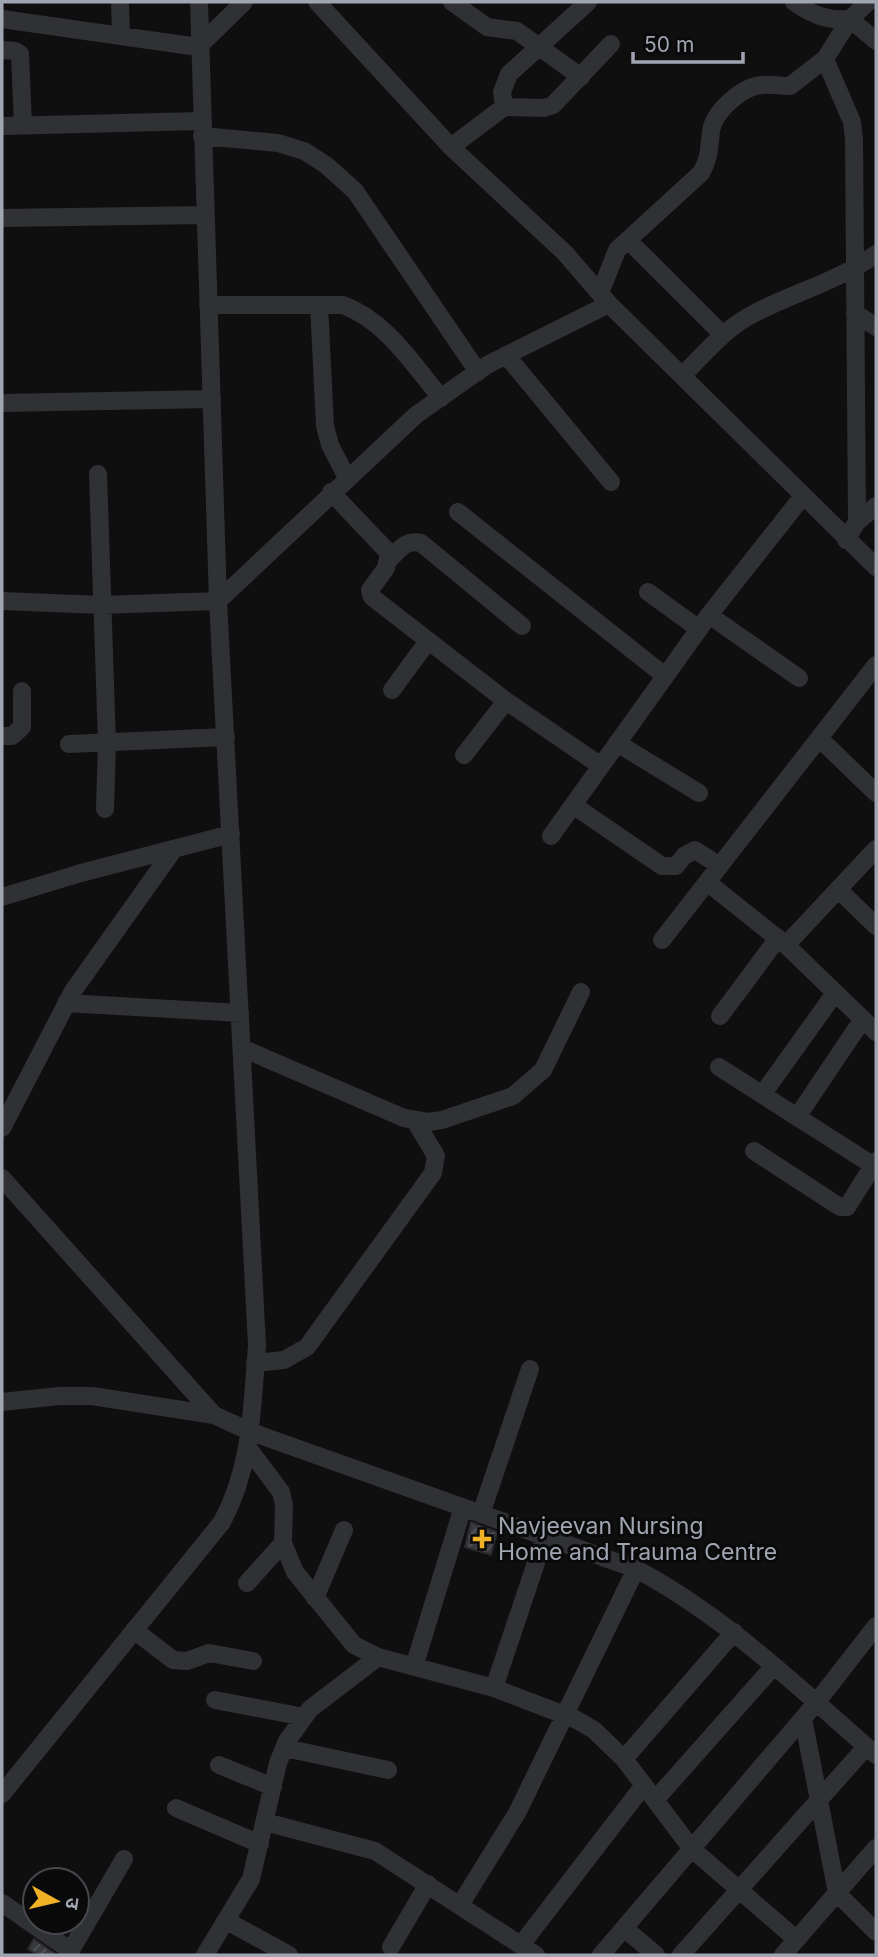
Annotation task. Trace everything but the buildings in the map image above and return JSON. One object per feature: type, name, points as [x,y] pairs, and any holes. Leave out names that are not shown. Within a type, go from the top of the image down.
[{"type":"street","points":[[120,2],[121,36]]},
{"type":"street","points":[[2,1794],[222,1521],[243,1474],[249,1440],[255,1363],[242,1048],[218,601],[198,47],[199,2]]},
{"type":"street","points":[[198,47],[244,2]]},
{"type":"street","points":[[317,2],[451,147],[565,253],[604,299],[876,567]]},
{"type":"street","points":[[452,2],[479,24],[517,31],[581,77]]},
{"type":"street","points":[[504,107],[503,83],[509,74],[588,2]]},
{"type":"street","points":[[794,2],[813,15],[826,19],[850,19],[876,41]]},
{"type":"street","points":[[604,299],[609,264],[628,240],[701,173],[708,162],[713,124],[741,93],[761,85],[790,86],[825,59],[850,19],[868,2]]},
{"type":"street","points":[[2,19],[198,47]]},
{"type":"street","points":[[451,147],[504,107],[544,108],[561,98],[611,44]]},
{"type":"street","points":[[2,50],[20,54],[23,125]]},
{"type":"street","points":[[825,59],[852,122],[857,522]]},
{"type":"street","points":[[2,126],[201,129],[278,143],[304,151],[326,164],[355,191],[478,372]]},
{"type":"street","points":[[2,218],[205,215]]},
{"type":"street","points":[[628,240],[723,335]]},
{"type":"street","points":[[682,376],[723,335],[753,313],[855,269],[876,254]]},
{"type":"street","points":[[2,601],[101,605],[218,601],[416,415],[478,372],[604,299]]},
{"type":"street","points":[[208,305],[343,305],[363,312],[383,328],[441,398]]},
{"type":"street","points":[[319,305],[325,426],[330,445],[347,478]]},
{"type":"street","points":[[855,313],[876,327]]},
{"type":"street","points":[[506,355],[611,482]]},
{"type":"street","points":[[2,403],[212,399]]},
{"type":"street","points":[[98,474],[107,743],[105,809]]},
{"type":"street","points":[[331,492],[384,546],[389,560]]},
{"type":"street","points":[[551,836],[704,622],[803,496]]},
{"type":"street","points":[[846,540],[857,522],[876,506]]},
{"type":"street","points":[[458,512],[665,676]]},
{"type":"street","points":[[522,626],[421,543],[405,544],[389,560],[372,584],[372,597],[506,701],[601,766]]},
{"type":"street","points":[[648,592],[799,678]]},
{"type":"street","points":[[392,690],[428,641]]},
{"type":"street","points":[[662,940],[876,665]]},
{"type":"street","points":[[2,736],[12,736],[22,727],[22,691]]},
{"type":"street","points":[[464,755],[506,701]]},
{"type":"street","points":[[69,744],[226,737]]},
{"type":"street","points":[[819,738],[876,793]]},
{"type":"street","points":[[617,743],[699,793]]},
{"type":"street","points":[[573,805],[662,866],[676,866],[684,856],[695,850],[720,866]]},
{"type":"street","points":[[2,894],[231,834]]},
{"type":"street","points":[[2,1128],[89,964],[174,849]]},
{"type":"street","points":[[720,1016],[782,942],[876,849]]},
{"type":"street","points":[[707,883],[782,942],[876,1032]]},
{"type":"street","points":[[838,889],[876,926]]},
{"type":"street","points":[[242,1048],[415,1121],[442,1119],[513,1096],[531,1083],[543,1070],[581,992]]},
{"type":"street","points":[[762,1095],[835,993]]},
{"type":"street","points":[[66,1003],[240,1013]]},
{"type":"street","points":[[797,1117],[863,1019]]},
{"type":"street","points":[[719,1067],[875,1163],[853,1201],[847,1207],[840,1207],[754,1151]]},
{"type":"street","points":[[255,1363],[284,1360],[307,1347],[433,1173],[436,1156],[415,1121]]},
{"type":"street","points":[[2,1178],[214,1415],[249,1440],[464,1507],[636,1569],[679,1592],[734,1632],[871,1751],[819,1800],[681,1955]]},
{"type":"street","points":[[481,1514],[530,1369]]},
{"type":"street","points":[[2,1402],[59,1395],[93,1396],[214,1415]]},
{"type":"street","points":[[249,1440],[281,1492],[284,1505],[284,1543],[295,1572],[354,1645],[378,1657],[494,1688],[565,1715],[594,1730],[624,1759],[692,1849],[796,1939]]},
{"type":"street","points":[[414,1667],[464,1507]]},
{"type":"street","points":[[315,1598],[344,1530]]},
{"type":"street","points":[[494,1688],[545,1536]]},
{"type":"street","points":[[247,1583],[284,1543]]},
{"type":"street","points":[[460,1905],[517,1814],[636,1569]]},
{"type":"street","points":[[601,1955],[816,1703],[876,1626]]},
{"type":"street","points":[[134,1630],[173,1660],[187,1661],[209,1653],[253,1661]]},
{"type":"street","points":[[624,1759],[734,1632]]},
{"type":"street","points":[[205,1955],[251,1879],[285,1748],[304,1717],[378,1657]]},
{"type":"street","points":[[655,1800],[774,1666]]},
{"type":"street","points":[[215,1700],[304,1717]]},
{"type":"street","points":[[803,1718],[837,1893],[876,1932]]},
{"type":"street","points":[[285,1748],[388,1770]]},
{"type":"street","points":[[219,1765],[273,1787]]},
{"type":"street","points":[[265,1822],[375,1851],[528,1950],[644,1785]]},
{"type":"street","points":[[176,1808],[260,1844]]},
{"type":"street","points":[[783,1955],[876,1848]]},
{"type":"street","points":[[2,1903],[70,1953],[124,1859]]},
{"type":"street","points":[[391,1947],[428,1884]]},
{"type":"street","points":[[227,1921],[289,1955]]},
{"type":"street","points":[[624,1928],[656,1955]]},
{"type":"place","name":"Navjeevan Nursing Home and Trauma Centre","points":[[482,1539]]}]
